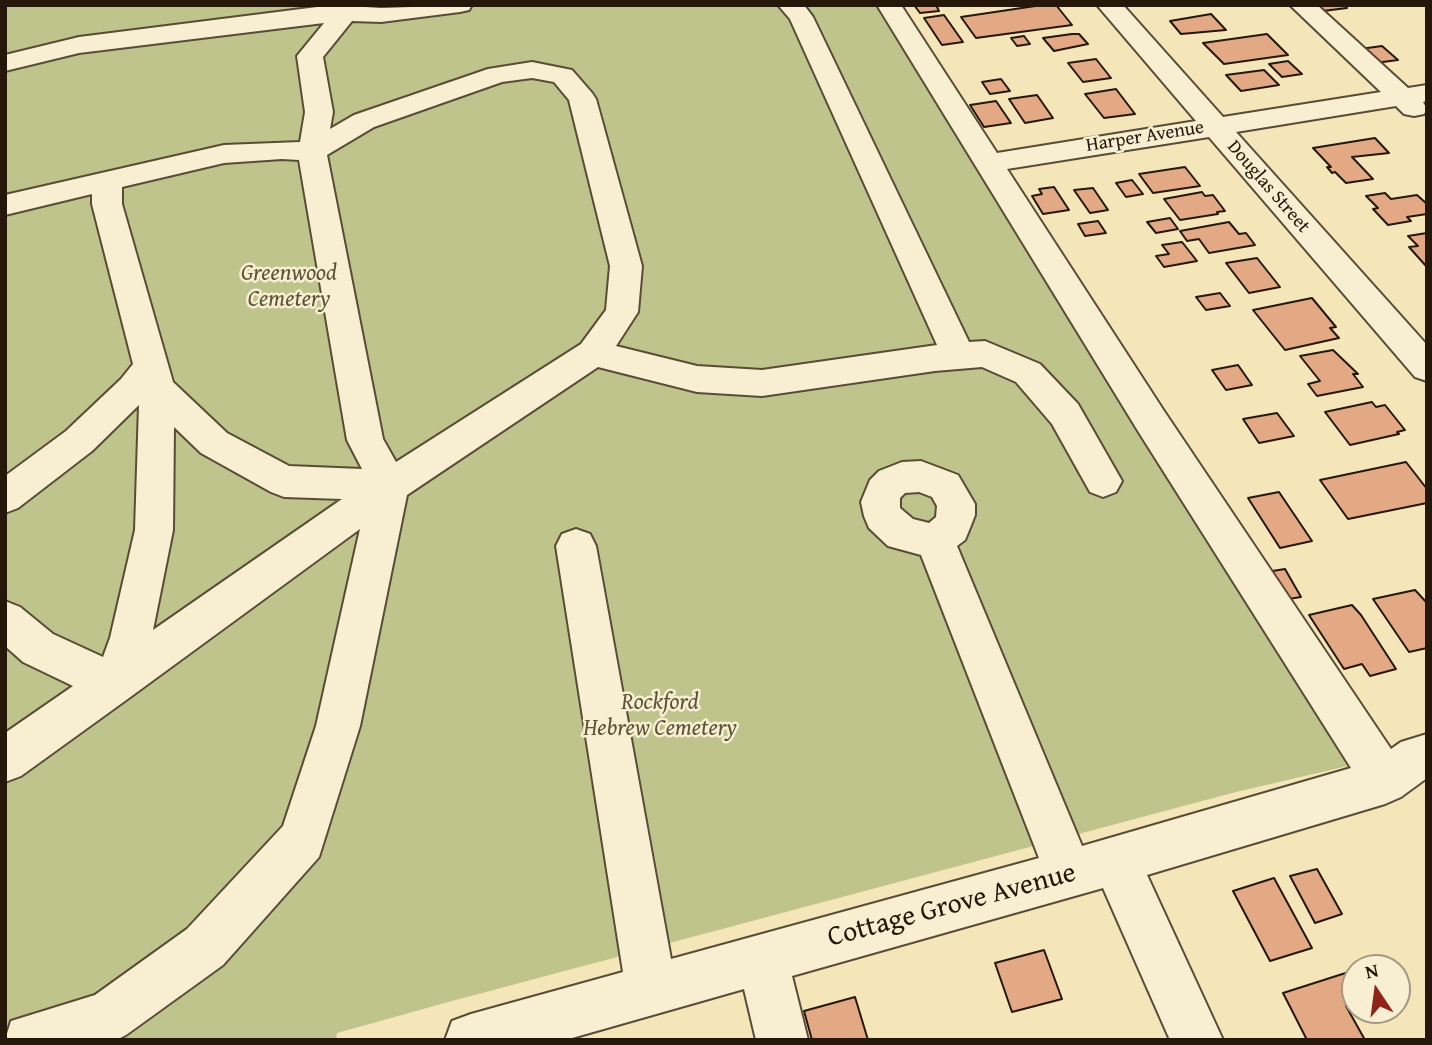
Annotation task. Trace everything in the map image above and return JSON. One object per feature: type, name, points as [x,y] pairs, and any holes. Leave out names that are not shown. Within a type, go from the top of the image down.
[{"type":"street","points":[[5,63],[79,45],[206,30],[345,9],[382,15],[460,5]]},
{"type":"street","points":[[790,5],[801,17],[959,356]]},
{"type":"street","points":[[889,5],[1150,421],[1414,767]]},
{"type":"street","name":"Douglas Street","points":[[1110,5],[1427,368]]},
{"type":"street","points":[[1302,5],[1414,95],[1427,120]]},
{"type":"street","points":[[290,49],[345,9]]},
{"type":"street","points":[[30,1040],[108,1017],[205,947],[302,840],[338,726],[390,486],[365,440],[312,151],[319,111],[290,49],[242,34],[206,30]]},
{"type":"street","points":[[5,760],[390,486],[593,353],[622,312],[626,266],[582,99],[563,76],[532,70],[497,75],[364,121],[312,151],[282,149],[224,154],[107,180],[13,208]]},
{"type":"street","name":"Harper Avenue","points":[[989,163],[1414,95]]},
{"type":"street","points":[[107,180],[107,204],[154,377],[154,530],[131,638],[114,684]]},
{"type":"street","points":[[593,353],[697,379],[762,383],[985,354],[1028,373],[1065,414],[1102,481]]},
{"type":"street","points":[[154,377],[215,443],[284,481],[390,486]]},
{"type":"street","points":[[5,497],[79,440],[133,389],[154,377]]},
{"type":"street","points":[[935,541],[1069,874]]},
{"type":"street","points":[[576,546],[651,990]]},
{"type":"street","points":[[5,620],[38,648],[114,684]]},
{"type":"street","name":"Cottage Grove Avenue","points":[[471,1040],[1115,861],[1414,767]]},
{"type":"street","points":[[1115,861],[1197,1040]]},
{"type":"street","points":[[762,958],[782,1040]]},
{"type":"green space","name":"Greenwood Cemetery","points":[[5,5],[884,5],[1352,765],[1236,792],[452,1001],[337,1033],[336,1040],[5,1040]]},
{"type":"building","points":[[914,5],[936,5],[939,11],[920,13]]},
{"type":"building","points":[[1056,5],[1072,25],[976,38],[961,17]]},
{"type":"building","points":[[1316,5],[1345,5],[1347,8],[1323,11]]},
{"type":"building","points":[[1211,14],[1226,30],[1181,34],[1170,21]]},
{"type":"building","points":[[944,15],[963,42],[942,45],[924,18]]},
{"type":"building","points":[[1079,34],[1088,44],[1054,51],[1043,38]]},
{"type":"building","points":[[1267,34],[1288,55],[1224,64],[1203,43]]},
{"type":"building","points":[[1024,36],[1030,44],[1017,46],[1011,38]]},
{"type":"building","points":[[1382,46],[1398,60],[1375,63],[1360,49]]},
{"type":"building","points":[[1096,59],[1111,78],[1083,82],[1068,63]]},
{"type":"building","points":[[1288,61],[1302,74],[1282,77],[1269,64]]},
{"type":"building","points":[[1264,70],[1279,85],[1241,91],[1226,75]]},
{"type":"building","points":[[1001,79],[1010,91],[990,94],[982,82]]},
{"type":"building","points":[[1116,89],[1135,114],[1104,118],[1085,94]]},
{"type":"building","points":[[1037,95],[1053,118],[1025,123],[1009,99]]},
{"type":"building","points":[[996,101],[1011,123],[984,127],[970,105]]},
{"type":"building","points":[[1375,138],[1389,153],[1352,157],[1373,179],[1346,183],[1335,172],[1332,173],[1327,167],[1331,167],[1313,148]]},
{"type":"building","points":[[1185,167],[1200,186],[1153,193],[1139,174]]},
{"type":"building","points":[[1132,180],[1143,194],[1126,197],[1116,183]]},
{"type":"building","points":[[1054,187],[1069,210],[1043,214],[1032,196],[1042,194],[1039,189]]},
{"type":"building","points":[[1093,188],[1108,210],[1090,213],[1074,190]]},
{"type":"building","points":[[1202,192],[1205,196],[1213,195],[1225,211],[1180,220],[1164,199]]},
{"type":"building","points":[[1385,193],[1391,199],[1417,195],[1427,204],[1427,214],[1407,217],[1411,221],[1388,225],[1373,209],[1378,208],[1366,196]]},
{"type":"building","points":[[1170,218],[1178,229],[1156,233],[1147,222]]},
{"type":"building","points":[[1098,221],[1106,233],[1085,236],[1078,224]]},
{"type":"building","points":[[1229,222],[1239,234],[1246,233],[1255,245],[1209,253],[1199,239],[1187,241],[1180,231]]},
{"type":"building","points":[[1427,233],[1426,266],[1409,247],[1418,246],[1408,236]]},
{"type":"building","points":[[1182,242],[1197,261],[1164,267],[1156,256],[1169,254],[1162,245]]},
{"type":"building","points":[[1257,258],[1280,287],[1249,293],[1226,263]]},
{"type":"building","points":[[1220,293],[1230,306],[1206,310],[1196,297]]},
{"type":"building","points":[[1312,298],[1336,327],[1330,328],[1339,338],[1285,350],[1253,310]]},
{"type":"building","points":[[1333,350],[1358,374],[1353,374],[1363,387],[1317,396],[1308,384],[1320,381],[1300,356]]},
{"type":"building","points":[[1238,365],[1252,385],[1226,390],[1212,370]]},
{"type":"building","points":[[1372,402],[1376,407],[1385,405],[1405,430],[1397,432],[1399,434],[1350,445],[1325,412]]},
{"type":"building","points":[[1277,413],[1294,436],[1259,443],[1243,419]]},
{"type":"building","points":[[1406,462],[1427,489],[1427,503],[1348,519],[1320,480]]},
{"type":"building","points":[[1279,492],[1312,541],[1280,548],[1248,498]]},
{"type":"building","points":[[1285,569],[1301,597],[1282,600],[1266,572]]},
{"type":"building","points":[[1415,590],[1427,603],[1427,648],[1409,652],[1373,599]]},
{"type":"building","points":[[1352,605],[1396,669],[1370,676],[1362,664],[1344,669],[1309,615]]},
{"type":"building","points":[[1317,869],[1342,914],[1315,923],[1290,876]]},
{"type":"building","points":[[1274,878],[1312,948],[1270,961],[1233,891]]},
{"type":"building","points":[[1044,950],[1062,999],[1012,1012],[995,963]]},
{"type":"building","points":[[1341,974],[1341,1024],[1356,1024],[1365,1040],[1307,1040],[1283,993]]},
{"type":"building","points":[[855,997],[868,1040],[812,1040],[804,1011]]},
{"type":"park label","name":"Rockford Hebrew Cemetery","points":[[660,716]]}]
